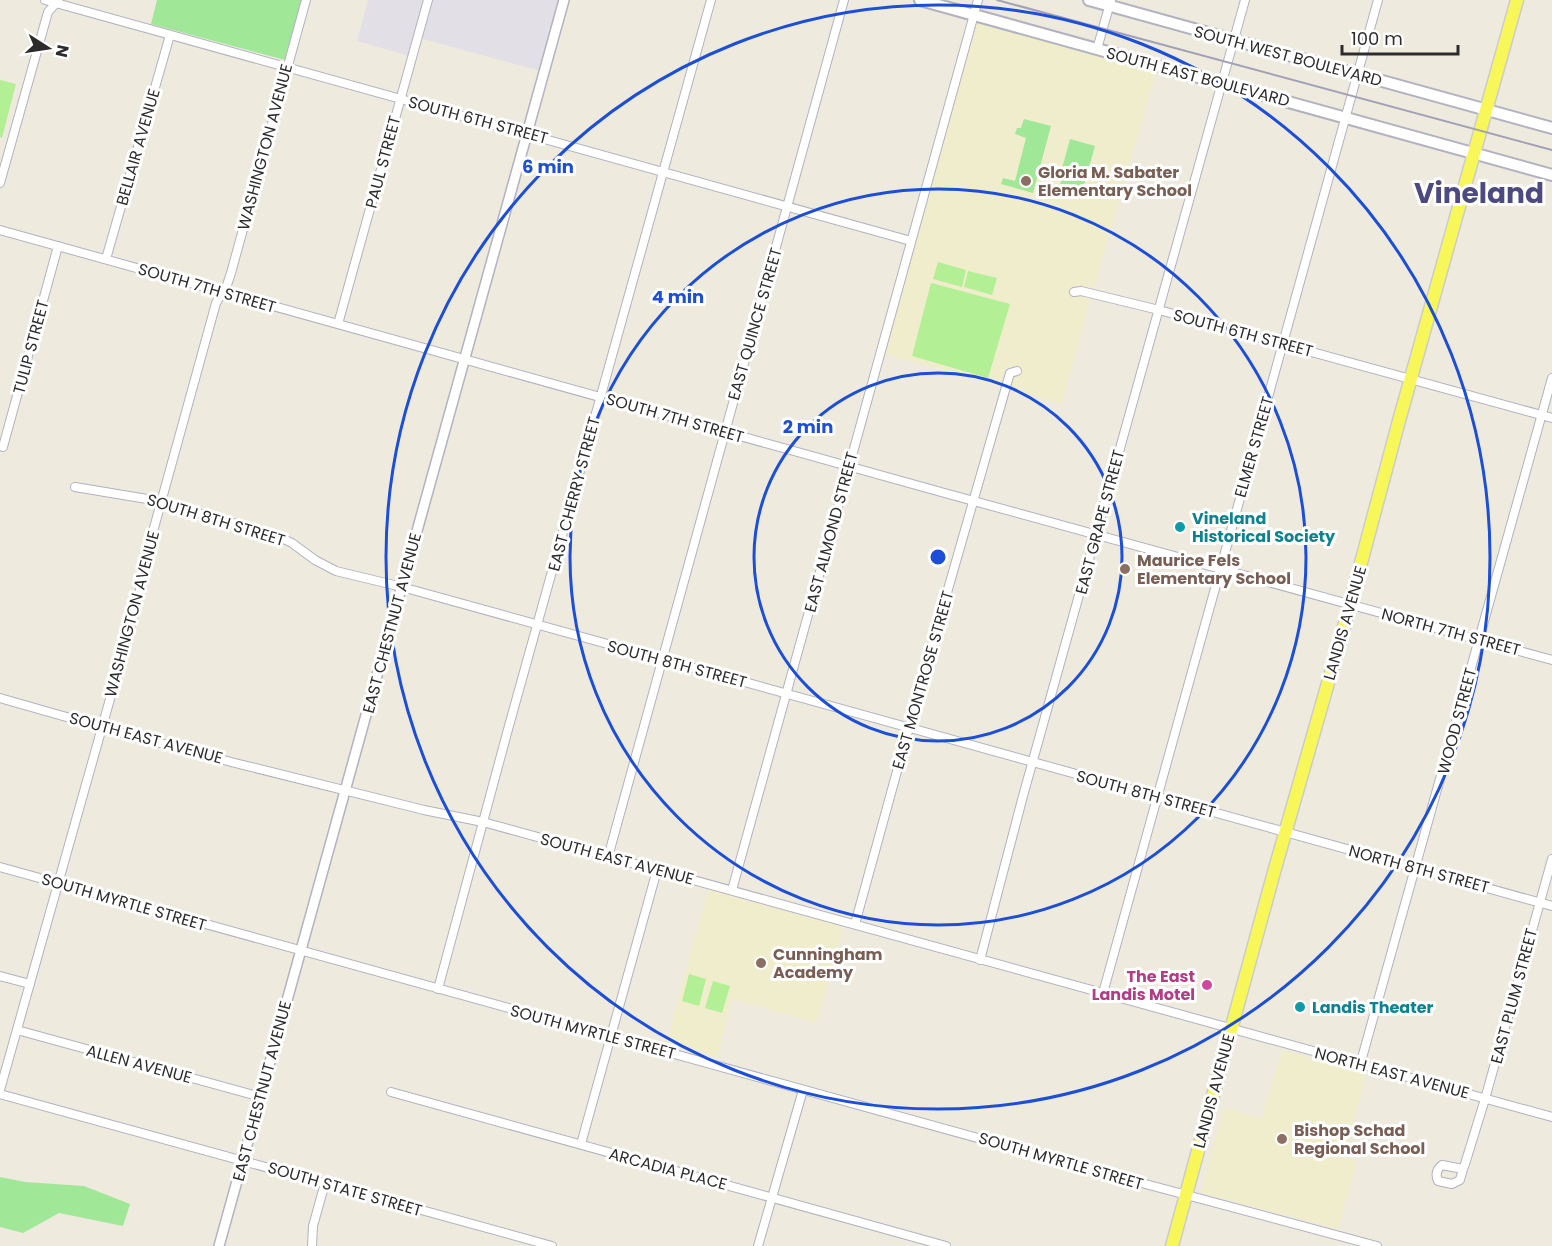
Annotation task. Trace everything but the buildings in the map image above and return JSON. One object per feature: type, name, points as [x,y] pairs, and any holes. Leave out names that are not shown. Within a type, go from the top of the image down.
[{"type":"main road","name":"SOUTH EAST BOULEVARD","points":[[920,0],[1552,175]]},
{"type":"main road","name":"SOUTH WEST BOULEVARD","points":[[1089,0],[1110,3],[1234,41],[1552,128]]},
{"type":"main road","name":"LANDIS AVENUE","points":[[1172,1246],[1285,832],[1518,0]]},
{"type":"street","name":"SOUTH 6TH STREET","points":[[45,0],[912,241]]},
{"type":"street","name":"WASHINGTON AVENUE","points":[[0,1092],[137,603],[149,546],[216,303],[231,273],[306,0]]},
{"type":"street","name":"PAUL STREET","points":[[338,324],[428,0]]},
{"type":"street","name":"EAST CHESTNUT AVENUE","points":[[219,1246],[564,0]]},
{"type":"street","name":"EAST CHERRY STREET","points":[[438,989],[711,0]]},
{"type":"street","name":"EAST QUINCE STREET","points":[[608,857],[844,0]]},
{"type":"street","name":"EAST ALMOND STREET","points":[[732,890],[978,0]]},
{"type":"street","name":"EAST GRAPE STREET","points":[[980,960],[1245,0]]},
{"type":"street","name":"ELMER STREET","points":[[1103,993],[1378,0]]},
{"type":"street","points":[[0,183],[48,12],[57,2]]},
{"type":"street","points":[[1097,49],[1110,3]]},
{"type":"street","name":"BELLAIR AVENUE","points":[[106,260],[170,35]]},
{"type":"street","name":"SOUTH 7TH STREET","points":[[0,230],[1350,604]]},
{"type":"street","name":"TULIP STREET","points":[[3,447],[58,246]]},
{"type":"street","name":"SOUTH 6TH STREET","points":[[1074,292],[1082,291],[1159,310],[1552,418]]},
{"type":"street","name":"EAST MONTROSE STREET","points":[[855,924],[1010,373],[1017,371]]},
{"type":"street","name":"WOOD STREET","points":[[1360,1065],[1552,378]]},
{"type":"street","name":"SOUTH 8TH STREET","points":[[75,487],[161,502],[275,535],[336,571],[402,587],[1285,832]]},
{"type":"street","name":"NORTH 7TH STREET","points":[[1350,604],[1552,660]]},
{"type":"street","name":"SOUTH EAST AVENUE","points":[[0,698],[235,763],[424,810],[483,822],[1232,1030]]},
{"type":"street","name":"NORTH 8TH STREET","points":[[1285,832],[1552,906]]},
{"type":"street","name":"EAST PLUM STREET","points":[[1462,1169],[1485,1099],[1552,859]]},
{"type":"street","name":"SOUTH MYRTLE STREET","points":[[0,867],[1377,1246]]},
{"type":"street","points":[[582,1144],[657,870]]},
{"type":"street","points":[[0,976],[30,984]]},
{"type":"street","name":"ALLEN AVENUE","points":[[17,1030],[261,1097]]},
{"type":"street","name":"NORTH EAST AVENUE","points":[[1232,1030],[1552,1117]]},
{"type":"street","points":[[759,1246],[804,1090]]},
{"type":"street","name":"SOUTH STATE STREET","points":[[0,1092],[552,1246]]},
{"type":"street","name":"ARCADIA PLACE","points":[[391,1092],[946,1246]]},
{"type":"street","points":[[312,1246],[313,1226],[325,1183]]},
{"type":"shaded area","points":[[368,0],[564,0],[544,72],[419,38],[413,57],[357,41]]},
{"type":"shaded area","name":"Gloria M. Sabater Elementary School","points":[[974,15],[1158,66],[1062,404],[881,353]]},
{"type":"shaded area","name":"Cunningham Academy","points":[[708,890],[843,927],[817,1023],[732,999],[717,1057],[666,1043]]},
{"type":"shaded area","name":"Bishop Schad Regional School","points":[[1282,1050],[1367,1072],[1344,1158],[1357,1162],[1338,1229],[1201,1193],[1224,1108],[1262,1119]]},
{"type":"green space","points":[[157,0],[302,0],[285,60],[151,24]]},
{"type":"green space","points":[[0,80],[16,84],[2,138],[0,137]]},
{"type":"green space","points":[[1024,119],[1051,126],[1033,193],[1001,184],[1003,178],[1015,181],[1026,138],[1015,134],[1017,128],[1021,128]]},
{"type":"green space","points":[[1070,139],[1095,146],[1080,199],[1058,193]]},
{"type":"green space","points":[[938,262],[966,270],[962,287],[933,279]]},
{"type":"green space","points":[[968,271],[997,278],[992,295],[964,287]]},
{"type":"green space","points":[[931,283],[1010,304],[988,378],[912,356]]},
{"type":"green space","points":[[689,974],[706,979],[699,1006],[682,1001]]},
{"type":"green space","points":[[713,981],[730,986],[722,1013],[705,1008]]},
{"type":"green space","points":[[0,1177],[25,1182],[84,1186],[130,1204],[123,1226],[59,1213],[23,1233],[0,1227]]},
{"type":"railway","points":[[997,0],[1552,150]]},
{"type":"place","name":"Gloria M. Sabater Elementary School","points":[[1026,181]]},
{"type":"place","name":"Vineland Historical Society","points":[[1180,527]]},
{"type":"place","name":"Maurice Fels Elementary School","points":[[1125,569]]},
{"type":"place","name":"Cunningham Academy","points":[[761,963]]},
{"type":"place","name":"The East Landis Motel","points":[[1207,985]]},
{"type":"place","name":"Landis Theater","points":[[1300,1007]]},
{"type":"place","name":"Bishop Schad Regional School","points":[[1282,1139]]},
{"type":"district","name":"Vineland","points":[[1479,193]]}]
